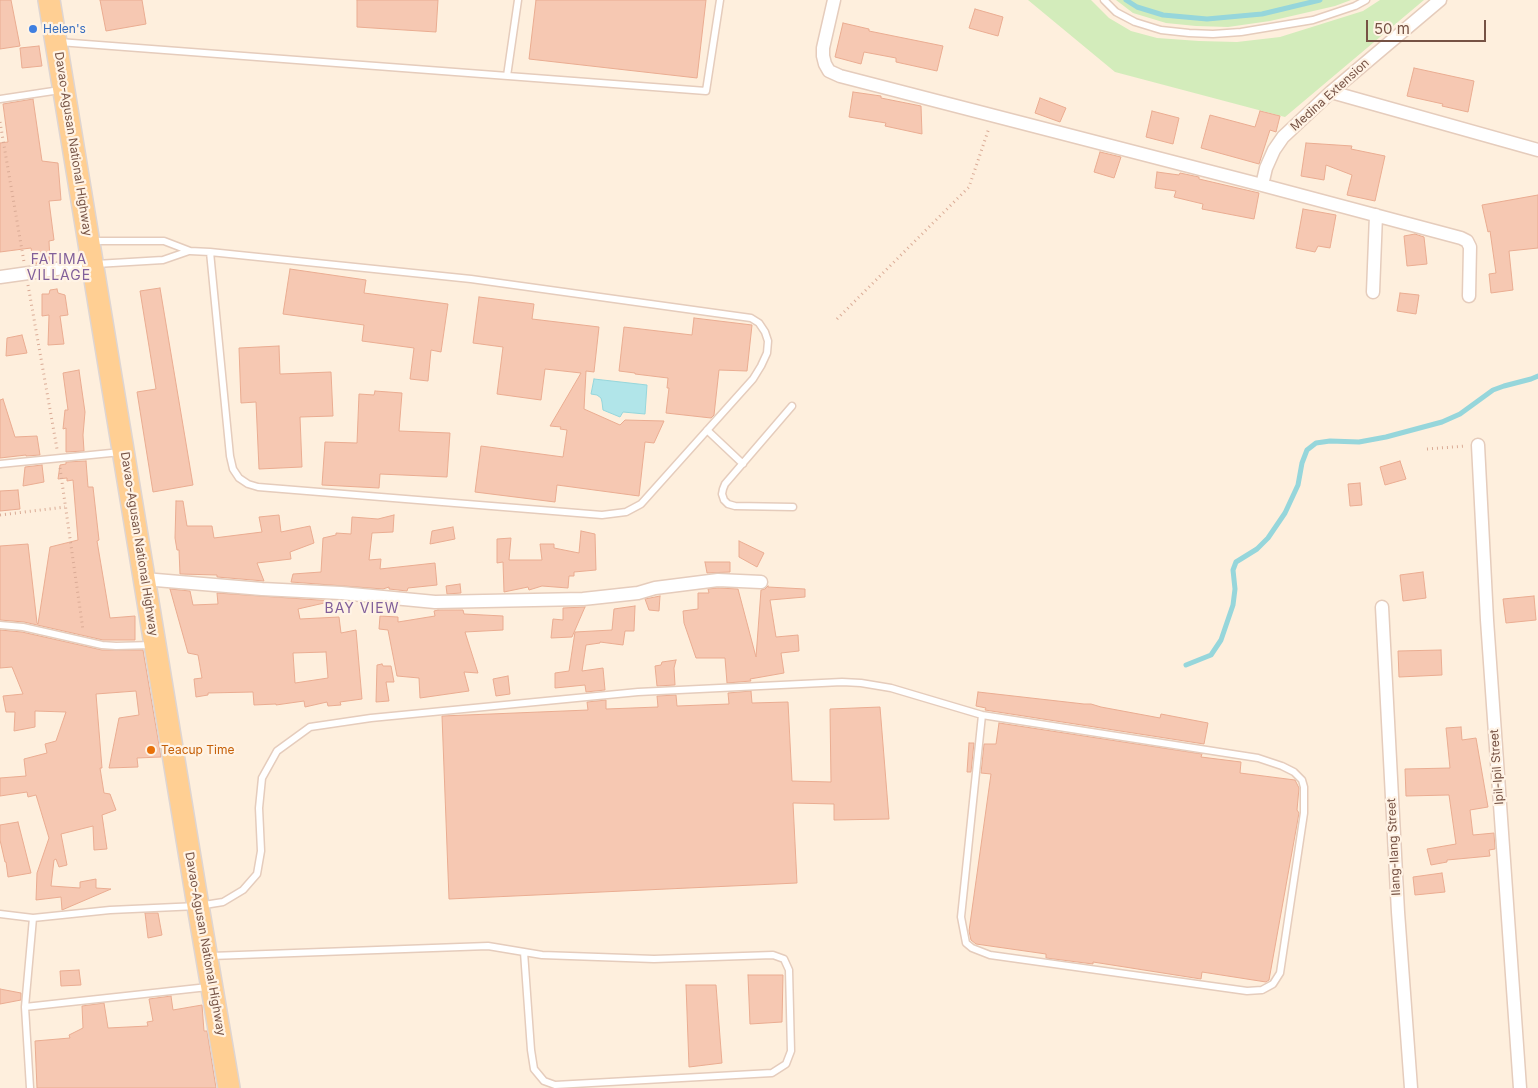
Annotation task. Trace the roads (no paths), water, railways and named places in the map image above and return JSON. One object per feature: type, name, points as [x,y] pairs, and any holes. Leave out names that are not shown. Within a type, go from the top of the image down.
[{"type":"main road","name":"Davao-Agusan National Highway","points":[[49,0],[198,906],[230,1088]]},
{"type":"street","points":[[834,0],[823,48],[825,64],[830,71],[840,76],[1262,184],[1461,238],[1467,241],[1471,255],[1468,296]]},
{"type":"street","name":"Medina Extension","points":[[1262,184],[1271,156],[1283,137],[1331,92],[1440,0]]},
{"type":"street","points":[[1331,92],[1538,150]]},
{"type":"street","points":[[1373,292],[1376,215]]},
{"type":"street","points":[[0,277],[92,264]]},
{"type":"street","name":"Ipil-Ipil Street","points":[[1478,445],[1487,620],[1520,1088]]},
{"type":"street","points":[[144,579],[262,589],[341,593],[435,602],[583,598],[638,593],[655,588],[718,580],[761,582]]},
{"type":"street","name":"Ilang-Ilang Street","points":[[1382,607],[1398,912],[1411,1088]]},
{"type":"lane","points":[[507,76],[518,0]]},
{"type":"lane","points":[[56,42],[706,91],[720,0]]},
{"type":"lane","points":[[1104,0],[1116,12],[1135,22],[1161,30],[1213,34],[1241,32],[1313,20],[1355,6],[1366,0]]},
{"type":"lane","points":[[0,99],[64,89]]},
{"type":"lane","points":[[89,241],[164,241],[190,251],[210,252],[471,279],[751,318],[759,323],[765,332],[768,341],[767,353],[752,379],[707,430],[641,504],[626,512],[602,514],[258,487],[248,484],[239,478],[233,468],[230,456],[210,252]]},
{"type":"lane","points":[[92,264],[163,260],[190,251]]},
{"type":"lane","points":[[792,406],[722,488],[722,494],[728,504],[735,506],[793,507]]},
{"type":"lane","points":[[707,430],[743,464]]},
{"type":"lane","points":[[0,464],[123,452]]},
{"type":"lane","points":[[0,625],[23,627],[102,645],[155,644]]},
{"type":"lane","points":[[0,914],[33,918],[110,910],[198,906],[223,902],[243,890],[257,874],[261,851],[259,808],[262,778],[277,751],[310,727],[371,718],[638,692],[842,682],[862,683],[891,688],[982,715],[1258,758],[1282,766],[1299,776],[1304,787],[1304,812],[1280,972],[1274,984],[1262,990],[1247,991],[990,955],[972,948],[966,943],[961,917],[982,715]]},
{"type":"lane","points":[[30,1088],[25,1007],[33,918]]},
{"type":"lane","points":[[207,956],[488,946],[524,952],[542,955],[654,959],[773,955],[784,959],[790,970],[791,1051],[786,1064],[772,1073],[554,1085],[544,1081],[534,1068],[531,1050],[524,952]]},
{"type":"lane","points":[[25,1007],[212,986]]},
{"type":"water","points":[[594,379],[647,385],[645,414],[623,412],[620,417],[603,410],[601,398],[591,394]]},
{"type":"waterway","points":[[1126,0],[1137,7],[1163,15],[1207,19],[1262,14],[1320,0]]},
{"type":"waterway","points":[[1186,665],[1211,655],[1221,640],[1233,605],[1235,589],[1233,570],[1236,562],[1257,549],[1268,538],[1285,513],[1298,485],[1302,463],[1307,450],[1316,443],[1330,441],[1359,442],[1442,422],[1460,414],[1493,390],[1538,376]]},
{"type":"place","name":"Helen's","points":[[33,29]]},
{"type":"place","name":"Teacup Time","points":[[151,750]]},
{"type":"district","name":"FATIMA VILLAGE","points":[[59,268]]},
{"type":"district","name":"BAY VIEW","points":[[362,609]]}]
